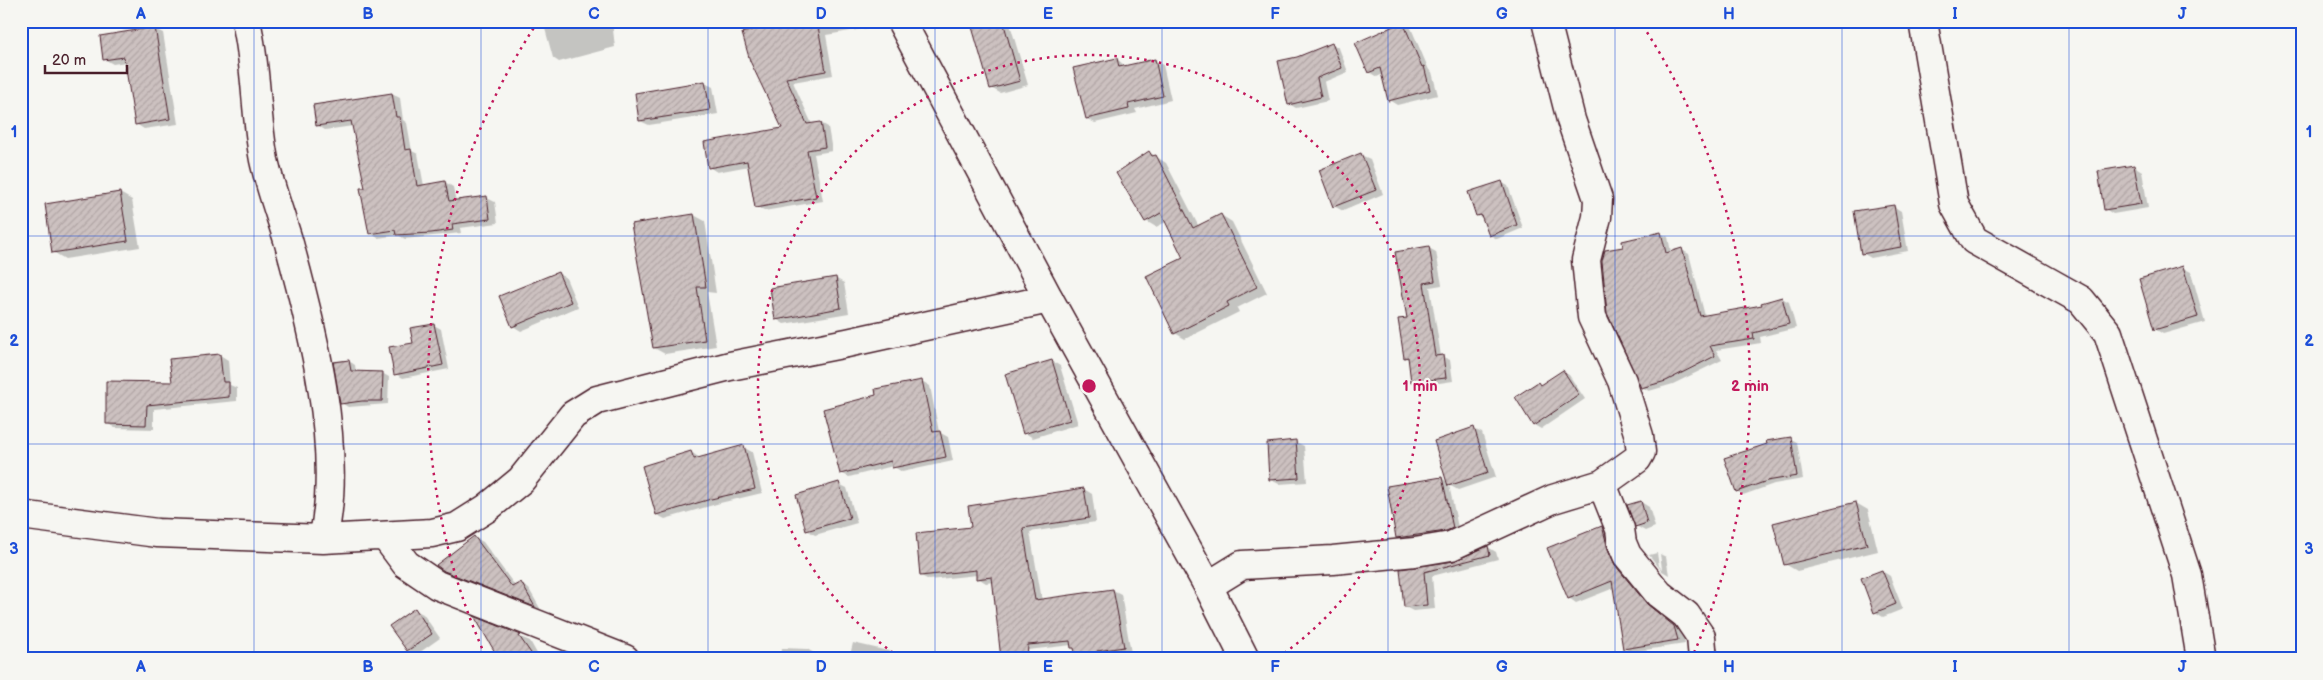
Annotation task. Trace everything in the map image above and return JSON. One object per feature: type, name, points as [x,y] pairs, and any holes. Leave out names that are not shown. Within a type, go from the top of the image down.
[{"type":"street","points":[[246,21],[250,36],[258,124],[264,162],[296,272],[320,379],[328,443],[328,517],[323,539]]},
{"type":"street","points":[[901,21],[1049,299],[1208,586],[1245,659]]},
{"type":"street","points":[[1208,586],[1242,565],[1333,560],[1415,552],[1451,546],[1553,499],[1602,484],[1638,460],[1641,452],[1639,436],[1622,381],[1592,318],[1586,260],[1597,217],[1598,199],[1571,120],[1546,21]]},
{"type":"street","points":[[1923,21],[1954,204],[1974,240],[2082,300],[2108,333],[2187,575],[2201,659]]},
{"type":"street","points":[[21,515],[157,533],[323,539],[432,533],[457,526],[487,508],[521,480],[573,415],[597,400],[730,366],[847,343],[1049,299]]},
{"type":"street","points":[[1602,484],[1620,529],[1627,555],[1659,594],[1686,615],[1701,637],[1703,659]]},
{"type":"street","points":[[412,569],[432,533]]},
{"type":"street","points":[[385,536],[412,569],[437,585],[624,659]]},
{"type":"building","points":[[783,21],[817,21],[826,71],[786,78],[807,124],[821,122],[825,147],[807,150],[816,197],[755,208],[747,161],[708,168],[704,142],[782,128],[750,61],[742,33]]},
{"type":"building","points":[[992,21],[1003,21],[1020,81],[990,89],[972,27]]},
{"type":"building","points":[[1403,22],[1422,67],[1424,66],[1430,90],[1388,101],[1380,68],[1368,73],[1355,43]]},
{"type":"building","points":[[155,27],[170,119],[135,125],[124,57],[103,60],[100,36]]},
{"type":"building","points":[[1332,43],[1342,68],[1317,78],[1321,97],[1288,105],[1278,61],[1297,57]]},
{"type":"building","points":[[1117,58],[1119,67],[1155,59],[1163,96],[1128,104],[1129,109],[1086,119],[1073,68]]},
{"type":"building","points":[[705,81],[710,110],[639,121],[635,93]]},
{"type":"building","points":[[392,93],[396,117],[400,117],[405,150],[411,149],[417,186],[445,181],[449,201],[487,196],[490,219],[452,224],[453,230],[431,233],[396,235],[395,230],[369,234],[360,188],[365,188],[351,121],[316,126],[313,105]]},
{"type":"building","points":[[1149,151],[1152,156],[1156,155],[1193,228],[1221,214],[1257,287],[1227,302],[1229,306],[1174,334],[1146,276],[1183,258],[1161,213],[1145,222],[1116,173]]},
{"type":"building","points":[[1361,153],[1376,190],[1333,207],[1319,170]]},
{"type":"building","points":[[2134,165],[2141,204],[2104,210],[2098,171]]},
{"type":"building","points":[[1502,181],[1517,225],[1489,236],[1481,215],[1476,216],[1468,192]]},
{"type":"building","points":[[120,192],[128,241],[52,253],[45,204]]},
{"type":"building","points":[[1894,205],[1901,247],[1861,254],[1854,211]]},
{"type":"building","points":[[694,214],[706,287],[697,287],[705,340],[653,348],[631,224]]},
{"type":"building","points":[[1661,232],[1666,253],[1682,248],[1700,316],[1762,305],[1761,303],[1782,297],[1789,324],[1753,333],[1754,339],[1710,346],[1715,356],[1666,381],[1641,388],[1607,313],[1602,261],[1605,250],[1623,247],[1622,241]]},
{"type":"building","points":[[1429,246],[1435,281],[1424,283],[1435,356],[1443,355],[1446,378],[1411,382],[1408,357],[1404,358],[1398,319],[1407,318],[1395,252]]},
{"type":"building","points":[[2183,266],[2198,317],[2154,330],[2139,279]]},
{"type":"building","points":[[558,272],[571,302],[512,327],[499,296]]},
{"type":"building","points":[[836,277],[841,308],[775,320],[770,288]]},
{"type":"building","points":[[434,324],[443,365],[394,375],[389,347],[413,343],[410,328]]},
{"type":"building","points":[[220,354],[223,382],[229,382],[229,397],[147,405],[146,425],[106,424],[106,381],[172,382],[169,359]]},
{"type":"building","points":[[349,360],[351,371],[383,372],[382,401],[340,404],[333,362]]},
{"type":"building","points":[[1052,360],[1070,420],[1023,434],[1005,374]]},
{"type":"building","points":[[1563,370],[1579,395],[1533,426],[1515,397],[1538,382],[1540,385]]},
{"type":"building","points":[[922,380],[933,432],[940,431],[946,457],[892,468],[891,461],[840,474],[823,409],[876,395],[875,389]]},
{"type":"building","points":[[1474,427],[1488,473],[1448,486],[1434,441]]},
{"type":"building","points":[[1791,437],[1797,476],[1767,481],[1736,492],[1724,458],[1767,444],[1766,441]]},
{"type":"building","points":[[1296,440],[1299,478],[1269,480],[1267,443]]},
{"type":"building","points":[[744,445],[755,489],[711,499],[656,515],[642,466],[691,451],[694,459]]},
{"type":"building","points":[[1442,477],[1453,528],[1446,531],[1396,538],[1387,486]]},
{"type":"building","points":[[839,482],[850,518],[806,531],[796,495]]},
{"type":"building","points":[[1084,488],[1089,518],[1023,528],[1035,600],[1113,589],[1124,647],[1097,651],[1099,659],[1076,659],[1074,648],[1071,648],[1070,641],[1028,645],[1027,659],[1001,659],[992,577],[976,579],[976,570],[920,576],[916,533],[971,527],[968,506]]},
{"type":"building","points":[[1641,501],[1647,523],[1635,527],[1627,505]]},
{"type":"building","points":[[1856,502],[1867,545],[1784,565],[1773,523]]},
{"type":"building","points":[[1602,526],[1608,549],[1615,565],[1647,604],[1674,626],[1678,640],[1623,649],[1612,581],[1568,599],[1547,548]]},
{"type":"building","points":[[474,536],[512,587],[521,582],[535,607],[444,571],[436,565]]},
{"type":"building","points":[[1488,546],[1490,555],[1424,572],[1427,605],[1404,607],[1400,569],[1454,561]]},
{"type":"building","points":[[1882,570],[1896,604],[1874,613],[1861,578]]},
{"type":"building","points":[[415,608],[432,634],[407,651],[389,626]]},
{"type":"building","points":[[474,616],[521,635],[519,636],[535,659],[499,659]]}]
